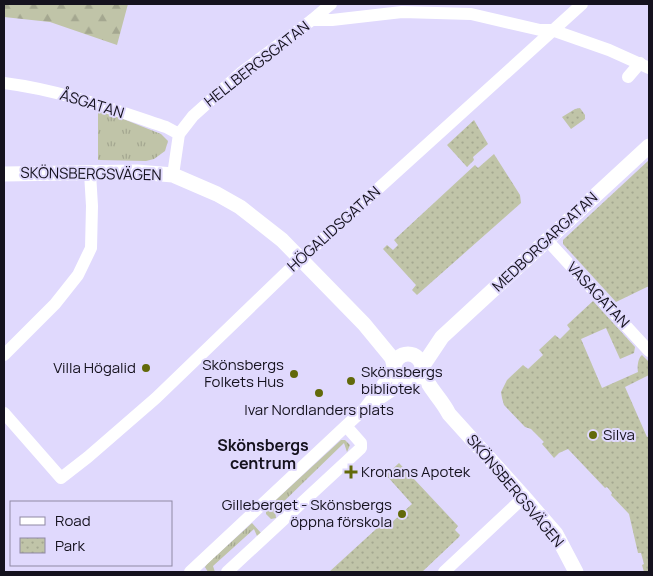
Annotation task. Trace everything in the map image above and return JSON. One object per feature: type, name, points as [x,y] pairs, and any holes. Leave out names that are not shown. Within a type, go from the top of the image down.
[{"type":"street","points":[[312,20],[331,4]]},
{"type":"street","name":"HÖGALIDSGATAN","points":[[4,413],[61,478],[88,458],[156,398],[301,258],[582,4]]},
{"type":"street","name":"HELLBERGSGATAN","points":[[179,134],[201,108],[242,72],[312,20],[332,20],[402,12],[471,14],[540,30],[552,30],[644,65]]},
{"type":"street","points":[[628,77],[644,65]]},
{"type":"street","name":"ÅSGATAN","points":[[4,83],[31,86],[55,92],[156,124],[179,134]]},
{"type":"street","points":[[173,175],[179,134]]},
{"type":"street","name":"MEDBORGARGATAN","points":[[422,369],[442,338],[649,146]]},
{"type":"street","name":"SKÖNSBERGSVÄGEN","points":[[4,174],[137,172],[173,175],[217,194],[240,207],[271,230],[301,258],[364,324],[392,358],[394,367]]},
{"type":"street","points":[[4,355],[56,304],[78,275],[91,248],[92,206],[90,173]]},
{"type":"street","name":"VASAGATAN","points":[[547,240],[649,351]]},
{"type":"street","name":"SKÖNSBERGSVÄGEN","points":[[364,324],[408,354]]},
{"type":"street","name":"MEDBORGARGATAN","points":[[408,354],[433,340],[442,338]]},
{"type":"street","points":[[192,571],[364,409],[398,359],[408,354],[418,358],[422,369],[418,379],[407,382],[364,409]]},
{"type":"street","points":[[394,367],[398,378],[407,382]]},
{"type":"street","name":"SKÖNSBERGSVÄGEN","points":[[422,369],[428,386],[443,402],[449,414],[556,534],[576,572]]},
{"type":"street","name":"SKÖNSBERGSVÄGEN","points":[[407,382],[422,391],[438,408],[449,414]]},
{"type":"street","points":[[227,572],[361,448],[361,443],[346,426]]},
{"type":"street","points":[[444,572],[524,497]]},
{"type":"green space","points":[[4,4],[128,4],[117,45],[50,22],[4,17]]},
{"type":"green space","points":[[580,108],[585,115],[585,119],[571,129],[562,117]]},
{"type":"green space","points":[[98,109],[161,134],[168,141],[165,151],[154,159],[146,161],[98,160]]},
{"type":"green space","points":[[474,120],[488,144],[473,157],[474,160],[467,167],[447,145]]},
{"type":"green space","points":[[494,154],[520,195],[521,203],[417,295],[412,290],[416,285],[383,249],[387,245],[393,250],[398,245],[394,240],[475,165],[478,168]]},
{"type":"green space","points":[[649,160],[649,286],[616,302],[563,244],[563,240]]},
{"type":"green space","points":[[593,301],[635,347],[634,353],[620,359],[606,328],[581,339],[602,388],[638,372],[638,363],[642,355],[649,362],[649,375],[625,387],[647,437],[649,436],[649,572],[644,572],[642,565],[644,564],[641,553],[638,553],[629,514],[611,495],[612,493],[607,487],[605,488],[568,449],[559,453],[554,458],[542,444],[544,442],[531,429],[525,427],[504,405],[502,398],[501,392],[507,380],[523,365],[528,369],[543,355],[539,350],[555,335],[560,339],[570,329],[567,325]]},
{"type":"green space","points":[[341,440],[345,440],[350,445],[347,452],[344,443],[275,510],[276,518],[271,519],[266,514],[266,509]]},
{"type":"green space","points":[[399,463],[458,526],[455,530],[460,535],[459,537],[422,572],[329,572],[386,520],[390,524],[412,504],[386,475]]},
{"type":"green space","points":[[252,523],[261,533],[257,536],[254,529],[213,566],[215,572],[208,572],[205,567],[207,564]]},
{"type":"place","name":"Villa Högalid","points":[[146,368]]},
{"type":"place","name":"Skönsbergs Folkets Hus","points":[[294,374]]},
{"type":"place","name":"Skönsbergs bibliotek","points":[[351,381]]},
{"type":"place","name":"Ivar Nordlanders plats","points":[[319,393]]},
{"type":"place","name":"Silva","points":[[593,435]]},
{"type":"place","name":"Kronans Apotek","points":[[351,472]]},
{"type":"place","name":"Gilleberget - Skönsbergs öppna förskola","points":[[402,514]]},
{"type":"district","name":"Skönsbergs centrum","points":[[263,454]]}]
